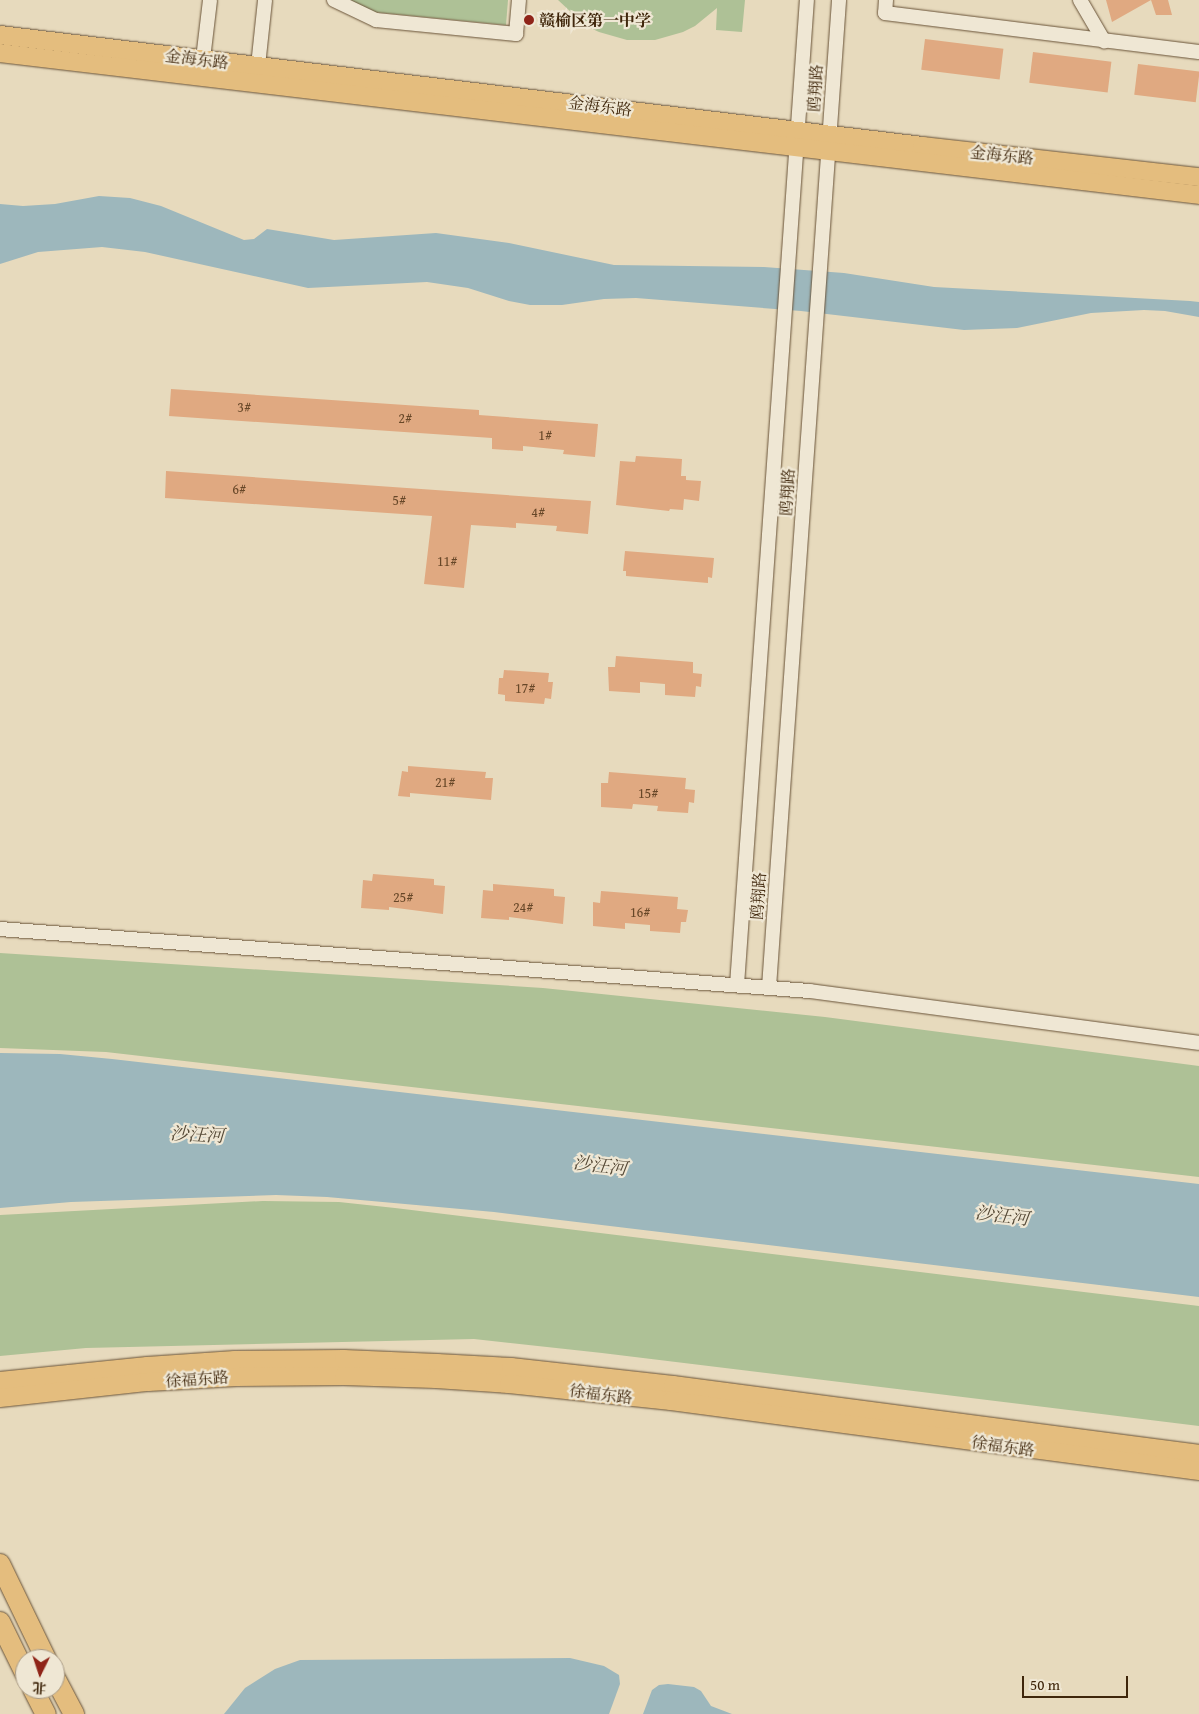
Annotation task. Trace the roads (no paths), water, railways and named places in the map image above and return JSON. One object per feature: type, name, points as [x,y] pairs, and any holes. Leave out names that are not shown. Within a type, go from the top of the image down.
[{"type":"highway","points":[[0,1564],[41,1649]]},
{"type":"highway","points":[[0,1622],[15,1653]]},
{"type":"highway","points":[[65,1697],[74,1714]]},
{"type":"highway","points":[[38,1699],[46,1714]]},
{"type":"main road","name":"金海东路","points":[[0,35],[258,66],[1199,195]]},
{"type":"main road","name":"金海东路","points":[[0,53],[797,139]]},
{"type":"main road","name":"金海东路","points":[[829,143],[1199,177]]},
{"type":"main road","name":"徐福东路","points":[[0,1381],[127,1367],[235,1360],[344,1359],[446,1363],[540,1370],[673,1385],[1199,1454]]},
{"type":"main road","name":"徐福东路","points":[[0,1398],[148,1382],[236,1377],[344,1376],[436,1379],[509,1384],[671,1402],[1199,1471]]},
{"type":"street","points":[[203,60],[210,0]]},
{"type":"street","points":[[258,66],[265,0]]},
{"type":"street","points":[[334,0],[376,20],[516,34],[519,0]]},
{"type":"street","name":"鸥翔路","points":[[737,985],[807,0]]},
{"type":"street","name":"鸥翔路","points":[[769,987],[839,0]]},
{"type":"street","points":[[886,0],[885,13],[1199,52]]},
{"type":"street","points":[[1080,0],[1104,41]]},
{"type":"street","points":[[0,929],[769,987],[1199,1042]]},
{"type":"water","points":[[99,196],[130,198],[161,206],[244,240],[254,239],[267,229],[334,240],[436,233],[509,243],[614,265],[764,267],[844,273],[934,287],[1190,301],[1199,302],[1199,317],[1165,311],[1144,310],[1091,313],[1017,328],[964,330],[801,311],[636,298],[604,299],[562,305],[530,305],[509,301],[468,288],[427,282],[308,288],[145,252],[102,247],[38,252],[0,264],[0,204],[23,206],[55,204]]},
{"type":"water","name":"沙汪河","points":[[0,1053],[60,1054],[112,1059],[1199,1184],[1199,1297],[494,1212],[327,1197],[276,1195],[71,1202],[0,1208]]},
{"type":"water","points":[[570,1658],[604,1666],[619,1675],[620,1684],[609,1714],[224,1714],[245,1688],[275,1669],[300,1660]]},
{"type":"water","points":[[668,1684],[694,1687],[701,1691],[711,1706],[732,1714],[643,1714],[652,1690],[659,1685]]},
{"type":"place","name":"赣榆区第一中学","points":[[529,20]]}]
